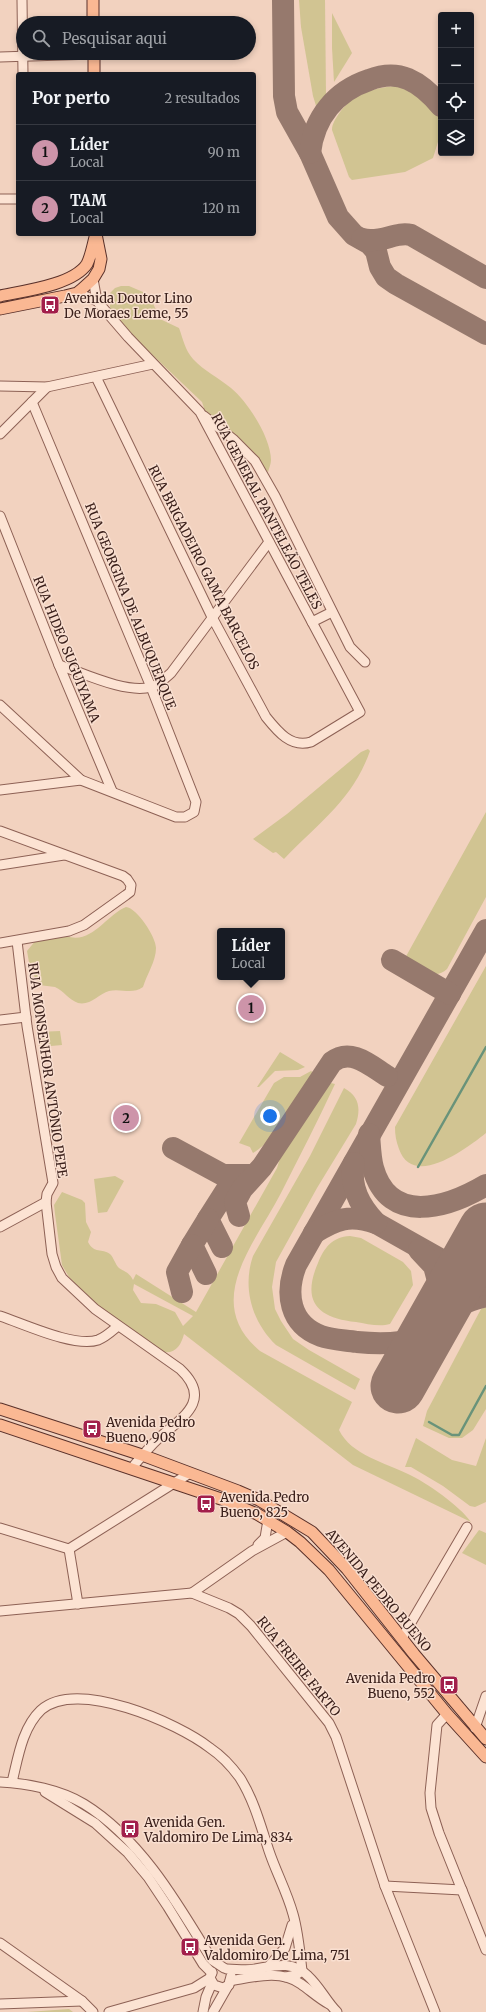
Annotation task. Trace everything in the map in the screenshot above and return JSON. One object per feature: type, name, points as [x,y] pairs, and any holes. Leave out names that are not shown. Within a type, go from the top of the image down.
[{"type":"main road","points":[[93,0],[93,16]]},
{"type":"main road","points":[[94,60],[94,72]]},
{"type":"main road","points":[[0,296],[58,282],[73,276],[87,264],[95,236]]},
{"type":"main road","points":[[0,309],[76,293],[93,279],[99,269],[101,259],[96,236]]},
{"type":"main road","points":[[87,264],[92,269],[93,279]]},
{"type":"main road","points":[[73,276],[72,285],[76,293]]},
{"type":"main road","name":"AVENIDA PEDRO BUENO","points":[[0,1409],[142,1455],[238,1490],[312,1532],[324,1543],[486,1740]]},
{"type":"main road","name":"AVENIDA PEDRO BUENO","points":[[0,1425],[221,1499],[268,1520],[287,1532],[329,1570],[447,1714],[486,1757]]},
{"type":"main road","points":[[268,1520],[272,1508]]},
{"type":"street","points":[[22,0],[22,16]]},
{"type":"street","points":[[0,57],[16,57]]},
{"type":"street","points":[[22,60],[23,72]]},
{"type":"street","points":[[0,199],[16,199]]},
{"type":"street","points":[[93,279],[97,301]]},
{"type":"street","name":"RUA GENERAL PANTELEÃO TELES","points":[[76,293],[97,301],[153,364],[200,412],[360,712]]},
{"type":"street","points":[[0,386],[47,387],[153,364]]},
{"type":"street","name":"RUA BRIGADEIRO GAMA BARCELOS","points":[[96,377],[212,617],[266,717],[273,726],[297,744],[311,742],[360,712]]},
{"type":"street","points":[[0,434],[47,387]]},
{"type":"street","name":"RUA GEORGINA DE ALBUQUERQUE","points":[[32,402],[151,687],[196,802],[194,812],[185,817],[176,817],[112,791]]},
{"type":"street","points":[[200,412],[233,440],[255,462],[275,496],[350,647],[365,662]]},
{"type":"street","name":"RUA HIDEO SUGUIYAMA","points":[[0,516],[59,665],[112,791]]},
{"type":"street","points":[[59,665],[123,687],[138,689],[151,687],[161,682],[171,673],[269,542]]},
{"type":"street","points":[[312,622],[332,612]]},
{"type":"street","points":[[0,705],[81,780],[112,791]]},
{"type":"street","points":[[0,790],[81,780]]},
{"type":"street","points":[[0,831],[123,876],[130,882],[131,885],[130,892],[84,925],[69,930],[0,943]]},
{"type":"street","points":[[0,865],[65,855]]},
{"type":"street","name":"RUA MONSENHOR ANTÔNIO PEPE","points":[[17,941],[26,1017],[53,1183],[47,1194],[46,1202],[52,1254],[56,1267],[62,1278],[95,1309],[180,1369],[189,1377],[195,1394],[194,1403],[190,1412],[142,1455],[130,1469]]},
{"type":"street","points":[[0,1020],[26,1017]]},
{"type":"street","points":[[0,1227],[46,1202]]},
{"type":"street","points":[[0,1316],[74,1341],[88,1342],[98,1340],[106,1336],[118,1326]]},
{"type":"street","points":[[0,1528],[69,1549],[190,1473]]},
{"type":"street","points":[[150,1499],[156,1487],[155,1478]]},
{"type":"street","points":[[252,1551],[265,1538],[268,1520]]},
{"type":"street","points":[[402,1638],[466,1527]]},
{"type":"street","points":[[192,1593],[252,1551],[287,1532]]},
{"type":"street","points":[[69,1549],[78,1604]]},
{"type":"street","name":"RUA FREIRE FARTO","points":[[0,1611],[192,1593],[239,1614],[251,1626],[329,1723],[336,1737],[385,1886],[435,2012]]},
{"type":"street","points":[[475,1728],[486,1696]]},
{"type":"street","points":[[12,1782],[26,1732],[41,1710],[52,1704],[79,1699],[102,1701],[155,1717],[187,1733],[211,1748],[228,1763],[240,1778],[251,1800],[293,1914],[302,1971]]},
{"type":"street","points":[[447,1714],[437,1725],[430,1793],[431,1808],[439,1833],[484,1940],[486,1950]]},
{"type":"street","points":[[0,1782],[12,1782],[64,1794],[83,1804],[119,1831],[136,1848],[154,1870],[212,1960],[225,1969],[231,1976],[230,1983],[213,2012]]},
{"type":"street","points":[[38,1788],[95,1823],[128,1853],[156,1889],[211,1978],[220,1988],[230,1983],[267,1975],[286,1977],[296,1976],[302,1971]]},
{"type":"street","points":[[385,1886],[462,1890]]},
{"type":"street","points":[[269,1966],[285,1948],[289,1941],[293,1914]]},
{"type":"street","points":[[0,1943],[82,2001],[93,2012]]},
{"type":"street","points":[[204,2012],[211,1978],[216,1969],[251,1970],[269,1966],[284,1965],[302,1971],[319,1988],[329,2004],[337,2012]]},
{"type":"street","points":[[286,1977],[300,1984],[316,1998],[329,2004]]},
{"type":"street","points":[[109,2012],[194,1988],[211,1978]]},
{"type":"street","points":[[0,2004],[82,2001]]},
{"type":"shaded area","points":[[299,0],[325,0],[326,95],[317,109],[313,96],[301,27]]},
{"type":"shaded area","points":[[332,13],[352,53],[334,82],[332,48]]},
{"type":"shaded area","points":[[395,86],[402,88],[426,103],[438,116],[438,142],[433,158],[405,172],[352,180],[349,177],[332,130],[334,122],[349,102],[363,94],[378,89]]},
{"type":"shaded area","points":[[129,286],[143,292],[152,301],[160,319],[179,328],[190,356],[238,394],[251,411],[267,441],[271,460],[268,472],[247,449],[205,411],[202,402],[142,345],[110,311],[110,293],[115,288]]},
{"type":"shaded area","points":[[368,749],[370,751],[354,784],[322,822],[284,859],[276,852],[273,853],[253,839],[287,814],[361,752]]},
{"type":"shaded area","points":[[486,812],[486,897],[447,969],[442,973],[436,974],[425,972],[404,960]]},
{"type":"shaded area","points":[[126,907],[135,912],[145,924],[155,943],[155,958],[143,987],[135,991],[113,990],[105,992],[86,1003],[78,1003],[55,987],[39,985],[30,968],[27,951],[36,940],[60,927],[66,936],[75,938],[84,936],[91,933]]},
{"type":"shaded area","points":[[486,966],[486,1133],[453,1156],[427,1166],[416,1166],[406,1160],[399,1149],[395,1127]]},
{"type":"shaded area","points":[[60,1031],[62,1045],[40,1047],[38,1032]]},
{"type":"shaded area","points":[[280,1052],[305,1067],[298,1070],[275,1071],[259,1087],[257,1087]]},
{"type":"shaded area","points":[[311,1071],[314,1073],[280,1127],[263,1146],[253,1153],[250,1147],[239,1143],[274,1083],[284,1077],[300,1077]]},
{"type":"shaded area","points":[[331,1083],[335,1084],[281,1193],[248,1252],[239,1272],[234,1292],[235,1313],[243,1332],[260,1351],[352,1402],[339,1430],[352,1446],[360,1452],[424,1483],[451,1502],[471,1522],[353,1465],[184,1334],[181,1342],[175,1350],[171,1352],[163,1352],[96,1306],[69,1277],[62,1265],[54,1205],[62,1192],[82,1200],[85,1203],[86,1222],[91,1232],[88,1242],[90,1246],[110,1254],[116,1265],[133,1280],[136,1274],[196,1312],[277,1168],[285,1142],[310,1105]],"holes":[[[134,1284],[193,1316],[183,1326],[175,1312],[156,1304],[141,1303],[133,1290]]]},
{"type":"shaded area","points":[[344,1088],[353,1095],[358,1103],[358,1118],[356,1124],[317,1188],[276,1262],[272,1287],[275,1309],[293,1339],[309,1350],[360,1379],[355,1390],[276,1345],[261,1326],[255,1315],[249,1292],[250,1268],[253,1256],[310,1156]]},
{"type":"shaded area","points":[[115,1176],[124,1181],[107,1212],[98,1213],[94,1179]]},
{"type":"shaded area","points":[[350,1236],[361,1238],[403,1262],[411,1271],[413,1285],[390,1324],[373,1325],[343,1320],[332,1317],[316,1306],[311,1288],[318,1263],[326,1248],[330,1244],[338,1239]]},
{"type":"shaded area","points":[[486,1307],[486,1409],[473,1430],[462,1438],[449,1438],[423,1426],[427,1411],[481,1309]]},
{"type":"shaded area","points":[[416,1438],[452,1460],[476,1466],[486,1438],[486,1502],[475,1507],[470,1506],[443,1486],[411,1467],[405,1467]]},
{"type":"shaded area","points":[[479,1530],[486,1533],[486,1565],[462,1553]]},
{"type":"shaded area","points":[[69,2009],[73,2012],[27,2012]]},
{"type":"waterway","points":[[418,1167],[486,1047]]},
{"type":"waterway","points":[[429,1422],[452,1435],[459,1435],[486,1386]]},
{"type":"taxiway","points":[[283,0],[284,96],[287,112],[310,153],[338,217],[354,235],[370,244],[376,251],[380,267],[386,277],[486,334]]},
{"type":"taxiway","points":[[310,153],[316,128],[329,107],[346,91],[369,80],[379,77],[399,76],[418,84],[438,103]]},
{"type":"taxiway","points":[[362,239],[376,240],[405,234],[411,235],[486,278]]},
{"type":"taxiway","points":[[486,930],[296,1265],[291,1286],[291,1297],[292,1306],[296,1316],[310,1331],[330,1338],[357,1342],[380,1343],[420,1338],[432,1331],[463,1304],[486,1296]]},
{"type":"taxiway","points":[[392,960],[450,994]]},
{"type":"taxiway","points":[[239,1216],[235,1202],[242,1189],[262,1167],[332,1062],[346,1056],[354,1057],[368,1063],[387,1076]]},
{"type":"taxiway","points":[[369,1134],[372,1164],[381,1186],[392,1198],[406,1205],[421,1207],[437,1205],[454,1200],[486,1185]]},
{"type":"taxiway","points":[[173,1148],[223,1175],[254,1175],[229,1186],[208,1219],[222,1247]]},
{"type":"taxiway","points":[[314,1233],[329,1224],[344,1219],[367,1220],[376,1223],[365,1210],[357,1196],[353,1180],[354,1163]]},
{"type":"taxiway","points":[[206,1274],[192,1245],[208,1219]]},
{"type":"taxiway","points":[[376,1223],[486,1285]]},
{"type":"taxiway","points":[[486,1232],[483,1253],[486,1264]]},
{"type":"taxiway","points":[[182,1292],[177,1272],[192,1245]]},
{"type":"taxiway","points":[[419,1250],[434,1266],[441,1292],[435,1312]]},
{"type":"runway","points":[[398,1386],[486,1230]]},
{"type":"place","name":"Avenida Doutor Lino De Moraes Leme, 55","points":[[50,305]]},
{"type":"place","name":"Líder","points":[[251,1008]]},
{"type":"place","name":"TAM","points":[[126,1118]]},
{"type":"place","name":"Avenida Pedro Bueno, 908","points":[[92,1429]]},
{"type":"place","name":"Avenida Pedro Bueno, 825","points":[[206,1504]]},
{"type":"place","name":"Avenida Pedro Bueno, 552","points":[[449,1685]]},
{"type":"place","name":"Avenida Gen. Valdomiro De Lima, 834","points":[[130,1829]]},
{"type":"place","name":"Avenida Gen. Valdomiro De Lima, 751","points":[[190,1947]]}]
